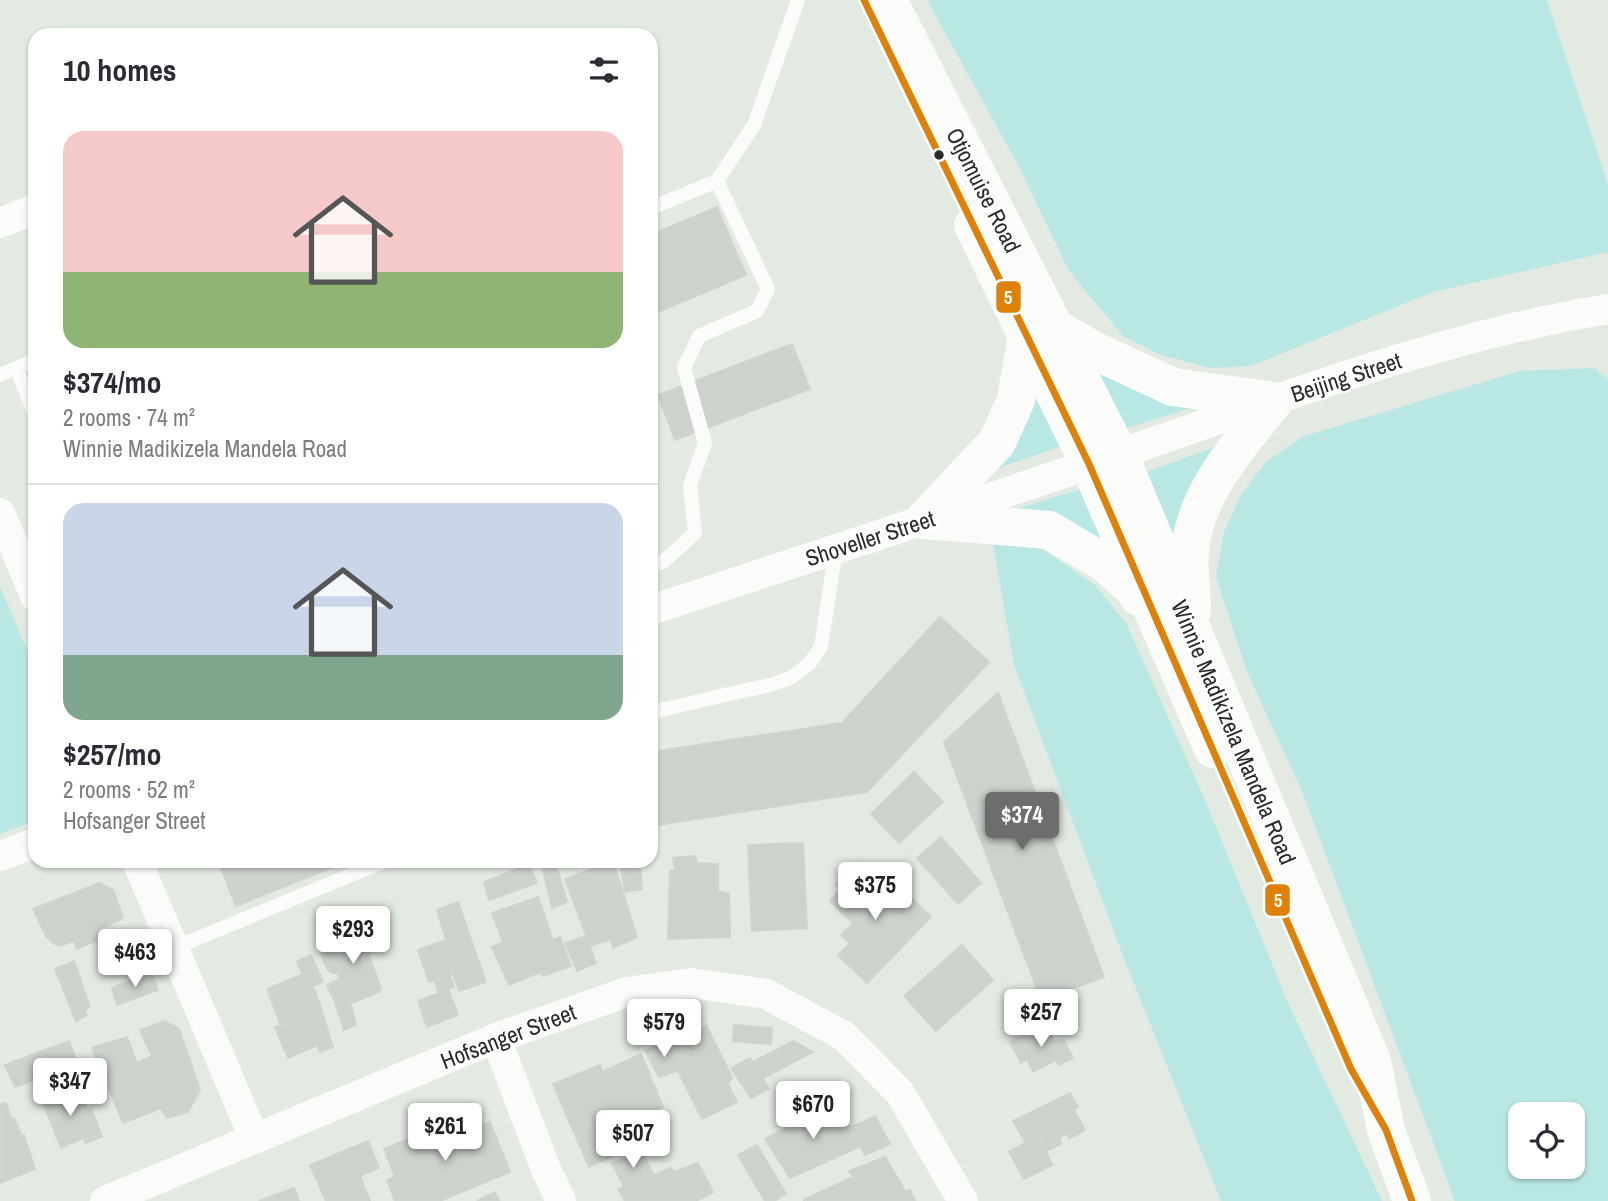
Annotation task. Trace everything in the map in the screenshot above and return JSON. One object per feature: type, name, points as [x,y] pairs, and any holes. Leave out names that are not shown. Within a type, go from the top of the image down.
[{"type":"main road","name":"Otjomuise Road","points":[[864,0],[1041,332]]},
{"type":"main road","name":"Otjomuise Road","points":[[888,0],[1041,332],[1104,459]]},
{"type":"main road","points":[[923,520],[997,442],[1041,332],[1093,351],[1173,387],[1274,401],[1219,472],[1200,509],[1190,550],[1177,629]]},
{"type":"main road","name":"Winnie Madikizela Mandela Road","points":[[1104,459],[1177,629],[1372,1061],[1386,1130],[1412,1201]]},
{"type":"main road","points":[[923,520],[1049,530],[1083,548],[1124,579],[1177,629]]},
{"type":"street","points":[[0,223],[28,212]]},
{"type":"street","name":"Beijing Street","points":[[1104,459],[1356,372],[1470,337],[1608,309]]},
{"type":"street","name":"Shoveller Street","points":[[658,608],[1104,459]]},
{"type":"street","points":[[1,518],[28,580]]},
{"type":"street","points":[[0,856],[28,846]]},
{"type":"street","points":[[140,868],[254,1138]]},
{"type":"street","name":"Hofsanger Street","points":[[105,1201],[496,1038],[627,992],[691,983],[766,994],[844,1036],[900,1093],[963,1201]]},
{"type":"street","points":[[496,1038],[545,1167],[561,1201]]},
{"type":"lane","points":[[658,205],[717,181],[754,125],[798,0]]},
{"type":"lane","points":[[658,563],[663,562],[695,533],[690,485],[705,443],[684,368],[699,336],[757,311],[768,289],[717,181]]},
{"type":"lane","points":[[0,375],[28,363]]},
{"type":"lane","points":[[16,369],[28,398]]},
{"type":"lane","points":[[658,710],[774,684],[792,677],[809,664],[821,647],[836,549]]},
{"type":"lane","points":[[174,948],[368,868]]},
{"type":"shaded area","points":[[927,0],[1547,0],[1608,185],[1608,252],[1433,292],[1251,366],[1210,368],[1161,355],[1123,336],[1069,271],[1018,165]]},
{"type":"shaded area","points":[[1084,352],[1190,408],[1124,429]]},
{"type":"shaded area","points":[[1595,368],[1608,380],[1608,1201],[1455,1201],[1302,791],[1248,674],[1216,577],[1224,532],[1242,493],[1266,462],[1304,436],[1520,371]]},
{"type":"shaded area","points":[[1034,386],[1071,443],[981,474]]},
{"type":"shaded area","points":[[1223,444],[1174,548],[1141,474]]},
{"type":"shaded area","points":[[1090,486],[1109,544],[1066,522],[1019,508]]},
{"type":"shaded area","points":[[993,543],[1042,549],[1095,585],[1126,623],[1205,800],[1288,1003],[1382,1201],[1221,1201],[1122,953],[1014,665]]},
{"type":"shaded area","points":[[0,587],[28,652],[28,823],[0,834]]},
{"type":"building","points":[[717,207],[746,275],[658,312],[658,232]]},
{"type":"building","points":[[792,344],[810,389],[675,440],[658,395]]},
{"type":"building","points":[[940,617],[989,662],[867,792],[658,825],[658,751],[842,723]]},
{"type":"building","points":[[998,693],[1104,977],[1041,1000],[944,742]]},
{"type":"building","points":[[914,772],[943,802],[899,843],[871,814]]},
{"type":"building","points":[[941,837],[981,883],[958,904],[917,858]]},
{"type":"building","points":[[803,843],[807,928],[752,931],[748,845]]},
{"type":"building","points":[[695,856],[697,863],[718,864],[718,891],[729,893],[730,937],[668,939],[670,871],[675,870],[673,858]]},
{"type":"building","points":[[858,863],[891,895],[899,886],[931,917],[867,983],[838,955],[850,943],[841,935],[853,923],[830,901],[841,889],[836,885]]},
{"type":"building","points":[[221,868],[331,868],[236,906]]},
{"type":"building","points":[[519,868],[531,868],[537,883],[489,900],[484,882]]},
{"type":"building","points":[[542,868],[557,868],[567,902],[552,908]]},
{"type":"building","points":[[594,868],[615,868],[637,937],[613,948],[611,939],[590,946],[565,879]]},
{"type":"building","points":[[621,868],[640,868],[642,889],[625,892]]},
{"type":"building","points":[[99,883],[113,890],[123,918],[98,930],[102,938],[77,949],[74,941],[59,946],[53,943],[46,936],[33,909]]},
{"type":"building","points":[[538,897],[553,940],[560,937],[571,966],[543,976],[540,972],[509,985],[492,947],[503,942],[492,913]]},
{"type":"building","points":[[458,902],[486,982],[459,991],[453,974],[429,982],[418,950],[446,940],[437,910]]},
{"type":"building","points":[[377,927],[384,947],[368,953],[381,988],[379,992],[351,1003],[349,996],[335,1002],[327,985],[340,979],[337,973],[327,969],[319,949]]},
{"type":"building","points":[[586,936],[596,963],[577,971],[565,943]]},
{"type":"building","points":[[962,945],[993,980],[936,1031],[904,996]]},
{"type":"building","points":[[311,955],[323,982],[313,986],[308,972],[302,974],[297,961]]},
{"type":"building","points":[[74,961],[90,1007],[85,1010],[87,1015],[76,1021],[55,969]]},
{"type":"building","points":[[151,972],[158,990],[117,1005],[112,988]]},
{"type":"building","points":[[308,972],[320,1005],[299,1013],[302,1020],[281,1026],[267,989]]},
{"type":"building","points":[[450,977],[454,987],[448,989],[458,1015],[427,1027],[418,1001],[439,993],[435,982]]},
{"type":"building","points":[[349,996],[356,1025],[344,1030],[335,1002]]},
{"type":"building","points":[[320,1005],[333,1047],[320,1052],[317,1045],[288,1058],[275,1027],[302,1020],[299,1013]]},
{"type":"building","points":[[165,1021],[179,1029],[200,1090],[188,1112],[167,1118],[161,1108],[123,1123],[92,1048],[127,1037],[137,1063],[152,1056],[140,1030]]},
{"type":"building","points":[[693,1024],[699,1032],[706,1025],[732,1077],[728,1084],[737,1102],[702,1119],[678,1071],[683,1069],[666,1034]]},
{"type":"building","points":[[1045,1024],[1054,1041],[1064,1040],[1073,1058],[1059,1065],[1056,1060],[1033,1072],[1027,1059],[1021,1063],[1010,1042]]},
{"type":"building","points":[[734,1025],[772,1028],[771,1044],[733,1041]]},
{"type":"building","points":[[69,1041],[78,1064],[15,1087],[5,1065]]},
{"type":"building","points":[[670,1041],[683,1069],[659,1077],[645,1050]]},
{"type":"building","points":[[793,1041],[813,1052],[763,1078],[769,1089],[751,1098],[731,1068],[750,1058],[753,1062]]},
{"type":"building","points":[[641,1054],[663,1107],[627,1122],[637,1145],[589,1167],[553,1084],[600,1065],[602,1072]]},
{"type":"building","points":[[62,1087],[66,1094],[75,1091],[79,1101],[84,1099],[87,1110],[91,1108],[102,1137],[86,1143],[83,1138],[61,1148],[40,1095]]},
{"type":"building","points":[[1070,1093],[1078,1107],[1074,1110],[1085,1130],[1069,1139],[1068,1133],[1060,1137],[1061,1144],[1047,1151],[1040,1135],[1025,1142],[1013,1121]]},
{"type":"building","points":[[6,1103],[11,1119],[14,1118],[22,1137],[24,1135],[35,1169],[0,1183],[0,1105]]},
{"type":"building","points":[[836,1103],[859,1147],[790,1178],[765,1139]]},
{"type":"building","points":[[875,1116],[890,1144],[865,1155],[850,1128]]},
{"type":"building","points":[[465,1117],[471,1130],[490,1122],[510,1172],[440,1201],[395,1201],[387,1180],[395,1177],[384,1149],[417,1135],[421,1143],[437,1135],[435,1130]]},
{"type":"building","points":[[1040,1135],[1052,1165],[1024,1179],[1009,1152]]},
{"type":"building","points":[[368,1141],[379,1168],[322,1192],[310,1165]]},
{"type":"building","points":[[757,1145],[786,1194],[774,1201],[765,1201],[738,1155]]},
{"type":"building","points":[[642,1153],[654,1175],[624,1187],[612,1163]]},
{"type":"building","points":[[885,1157],[905,1191],[910,1190],[915,1201],[803,1200],[853,1177],[849,1171]]},
{"type":"building","points":[[698,1163],[713,1192],[696,1201],[625,1201],[618,1189],[671,1168],[674,1172]]},
{"type":"building","points":[[360,1176],[370,1201],[326,1201],[322,1192]]},
{"type":"building","points":[[294,1188],[299,1201],[259,1201]]},
{"type":"building","points":[[495,1192],[499,1201],[477,1201]]},
{"type":"transit line","name":"5","points":[[864,0],[1089,464],[1351,1069],[1386,1130],[1412,1201]]}]
